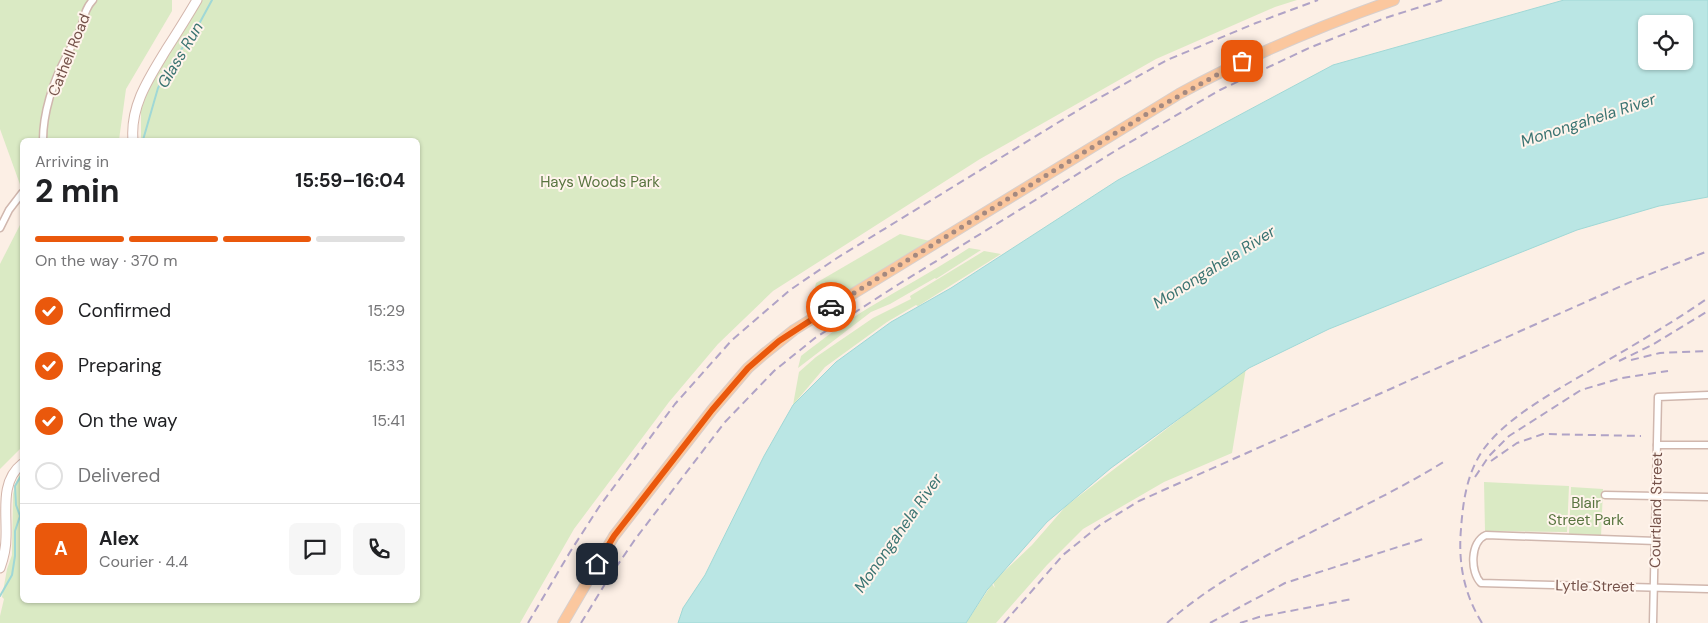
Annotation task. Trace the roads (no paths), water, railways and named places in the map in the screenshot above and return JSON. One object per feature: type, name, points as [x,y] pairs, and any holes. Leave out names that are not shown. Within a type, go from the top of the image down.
[{"type":"main road","points":[[133,138],[132,128],[136,107],[144,86],[197,0]]},
{"type":"main road","points":[[563,623],[614,536],[712,410],[748,368],[779,341],[858,290],[1179,94],[1274,46],[1394,0]]},
{"type":"main road","points":[[0,568],[5,556],[8,485],[16,469],[20,466]]},
{"type":"street","name":"Cathell Road","points":[[43,138],[43,129],[52,91],[63,61],[81,28],[87,9],[93,0]]},
{"type":"street","points":[[0,228],[9,210],[20,196]]},
{"type":"street","name":"Courtland Street","points":[[1653,623],[1658,397],[1708,396]]},
{"type":"street","points":[[1657,445],[1708,445]]},
{"type":"street","points":[[1606,495],[1708,497]]},
{"type":"street","name":"Lytle Street","points":[[1656,541],[1486,535],[1481,537],[1475,547],[1475,571],[1481,583],[1708,589]]},
{"type":"water","name":"Monongahela River","points":[[1564,0],[1708,0],[1708,197],[1659,206],[1577,230],[1329,329],[1249,368],[1111,468],[1047,522],[987,590],[966,623],[678,623],[683,608],[705,575],[764,456],[793,405],[836,362],[891,322],[951,288],[1118,180],[1333,65]]},
{"type":"waterway","name":"Glass Run","points":[[144,138],[158,88],[212,0]]},
{"type":"waterway","name":"Glass Run","points":[[20,477],[15,486],[16,505],[20,516]]},
{"type":"waterway","name":"Glass Run","points":[[0,596],[12,575],[15,556],[15,531],[20,516]]},
{"type":"railway","points":[[528,623],[599,507],[675,404],[732,340],[790,290],[837,258],[1085,106],[1167,60],[1256,23],[1318,0]]},
{"type":"railway","points":[[581,623],[636,538],[725,422],[774,371],[815,338],[1120,148],[1220,90],[1309,48],[1385,18],[1442,0]]},
{"type":"railway","points":[[1004,623],[1063,555],[1100,525],[1139,501],[1635,280],[1708,251]]},
{"type":"railway","points":[[1482,623],[1471,601],[1464,578],[1460,542],[1467,488],[1473,468],[1483,450],[1504,428],[1530,407],[1708,298]]},
{"type":"railway","points":[[1619,361],[1652,345],[1708,311]]},
{"type":"railway","points":[[1631,360],[1660,353],[1708,351]]},
{"type":"railway","points":[[1475,477],[1489,456],[1509,436],[1581,390],[1622,378],[1668,371]]},
{"type":"railway","points":[[1491,461],[1517,443],[1543,434],[1641,436]]},
{"type":"railway","points":[[1167,623],[1198,598],[1232,576],[1445,461]]},
{"type":"railway","points":[[1210,623],[1285,583],[1423,539]]},
{"type":"railway","points":[[1240,623],[1259,617],[1352,599]]},
{"type":"park label","name":"Hays Woods Park","points":[[600,182]]},
{"type":"park label","name":"Blair Street Park","points":[[1586,512]]}]
